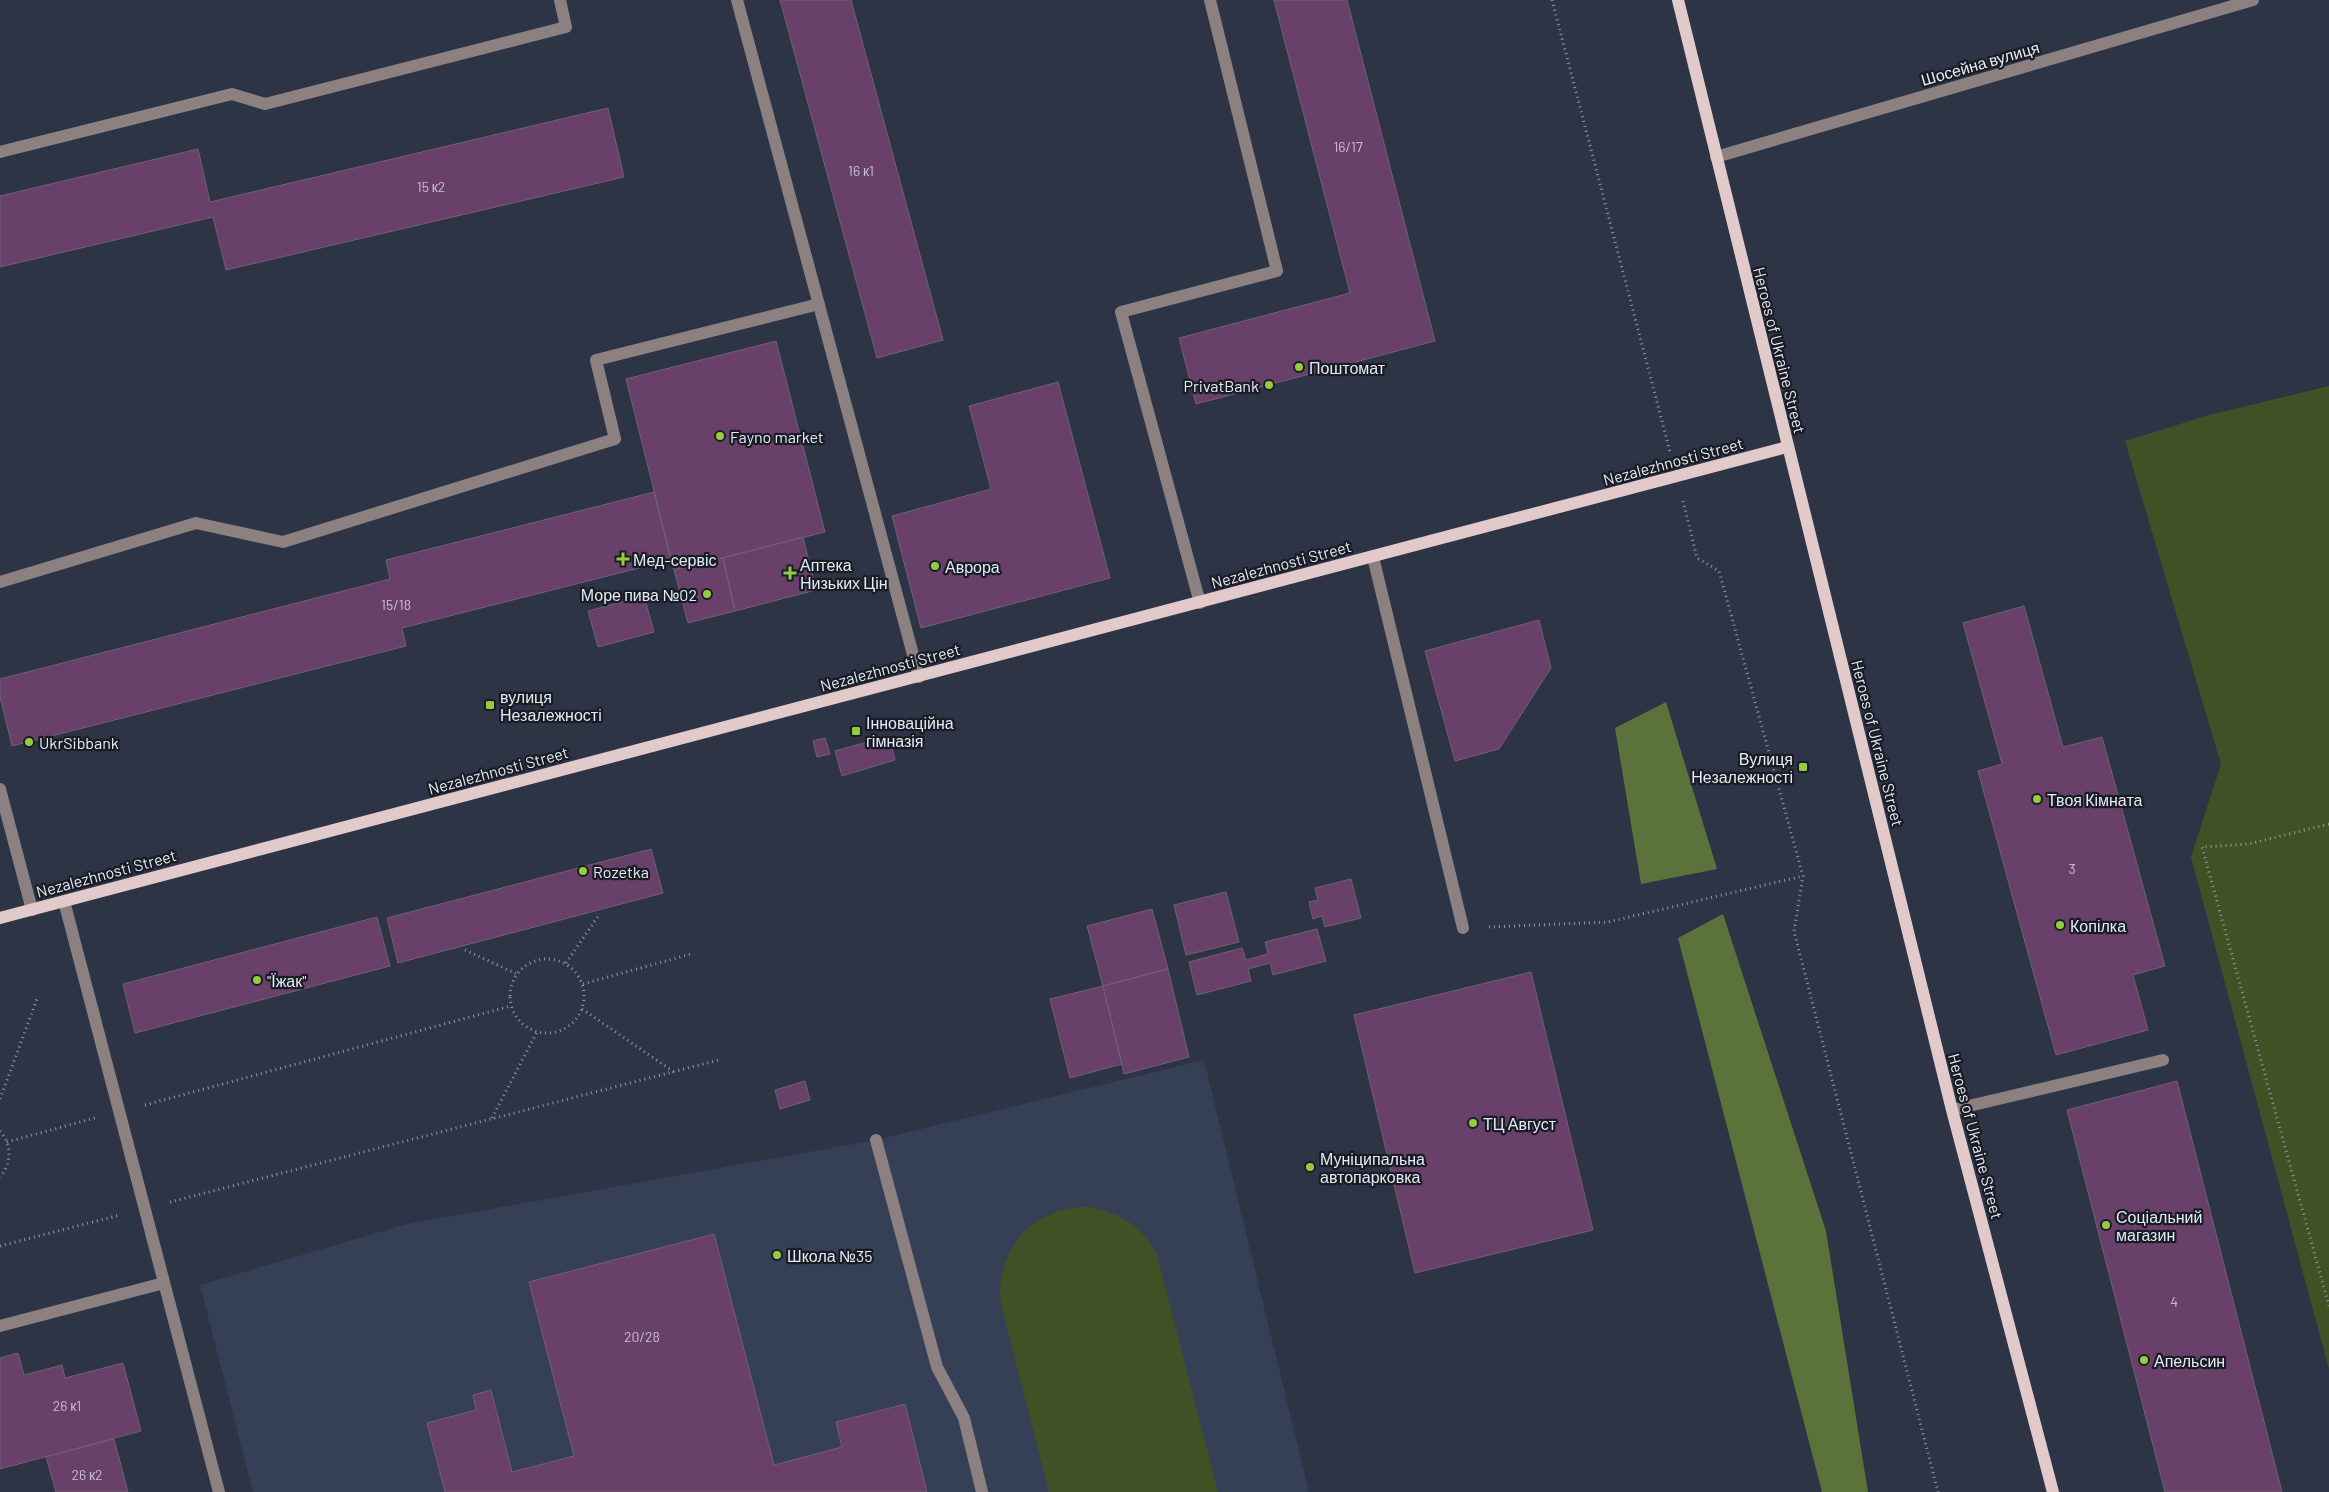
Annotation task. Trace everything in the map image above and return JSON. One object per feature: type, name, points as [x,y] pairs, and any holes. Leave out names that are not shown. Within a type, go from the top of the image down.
[{"type":"main road","name":"Heroes of Ukraine Street","points":[[1678,0],[1952,1110],[2053,1492]]},
{"type":"main road","name":"Nezalezhnosti Street","points":[[0,918],[1787,447]]},
{"type":"street","points":[[0,152],[232,94],[264,104],[566,27],[560,0]]},
{"type":"street","points":[[737,0],[919,677]]},
{"type":"street","points":[[1200,603],[1121,312],[1277,271],[1210,0]]},
{"type":"street","name":"Шосейна вулиця","points":[[1716,157],[2253,0]]},
{"type":"street","points":[[0,582],[196,523],[283,542],[616,439],[596,360],[819,304]]},
{"type":"street","points":[[1373,557],[1463,928]]},
{"type":"street","points":[[0,789],[32,910]]},
{"type":"street","points":[[64,901],[219,1492]]},
{"type":"street","points":[[1952,1110],[2162,1060]]},
{"type":"street","points":[[876,1140],[937,1367],[964,1418],[982,1492]]},
{"type":"street","points":[[0,1326],[164,1283]]},
{"type":"path","points":[[1552,0],[1697,558],[1719,571],[1803,876],[1794,931],[1938,1492]]},
{"type":"path","points":[[2329,824],[2249,844],[2202,847],[2329,1306]]},
{"type":"path","points":[[1463,928],[1608,922],[1803,876]]},
{"type":"path","points":[[566,963],[599,915]]},
{"type":"path","points":[[465,950],[517,974]]},
{"type":"path","points":[[583,984],[691,954]]},
{"type":"path","points":[[551,959],[566,963],[576,972],[583,984],[582,1009],[568,1027],[553,1033],[537,1032],[524,1025],[511,1006],[510,989],[517,974],[529,963],[536,960],[551,959]]},
{"type":"path","points":[[0,1099],[37,999]]},
{"type":"path","points":[[7,1142],[511,1006]]},
{"type":"path","points":[[582,1009],[674,1072]]},
{"type":"path","points":[[491,1119],[537,1032]]},
{"type":"path","points":[[0,1246],[719,1060]]},
{"type":"path","points":[[0,1131],[7,1142],[9,1160],[0,1177]]},
{"type":"shaded area","name":"Школа №35","points":[[1204,1060],[1309,1492],[253,1492],[200,1285],[407,1224],[876,1140]]},
{"type":"green space","points":[[2329,386],[2329,1369],[2191,857],[2221,764],[2125,441],[2209,415]]},
{"type":"green space","points":[[1666,702],[1717,869],[1641,884],[1615,728]]},
{"type":"green space","points":[[1723,914],[1826,1231],[1868,1492],[1822,1492],[1678,938]]},
{"type":"green space","points":[[1084,1207],[1107,1212],[1127,1221],[1144,1235],[1157,1255],[1218,1492],[1049,1492],[1001,1304],[1000,1285],[1010,1251],[1020,1236],[1033,1224],[1048,1215],[1065,1209]]},
{"type":"building","points":[[780,0],[851,0],[943,340],[877,358]]},
{"type":"building","points":[[1274,0],[1347,0],[1435,341],[1196,404],[1179,338],[1350,293]]},
{"type":"building","points":[[608,108],[624,177],[226,270],[213,217],[0,267],[0,196],[198,149],[210,202]]},
{"type":"building","name":"Fayno market","points":[[776,341],[825,532],[674,570],[626,379]]},
{"type":"building","points":[[1058,382],[1110,578],[921,628],[892,516],[991,489],[969,406]]},
{"type":"building","points":[[654,492],[671,560],[402,628],[406,646],[12,746],[0,697],[0,679],[390,579],[386,560]]},
{"type":"building","points":[[803,537],[816,590],[735,611],[723,558]]},
{"type":"building","points":[[723,558],[735,611],[688,623],[674,570]]},
{"type":"building","points":[[644,596],[654,632],[598,647],[588,611]]},
{"type":"building","points":[[2024,606],[2063,747],[2102,737],[2165,966],[2133,975],[2148,1030],[2056,1055],[1978,771],[2002,764],[1963,623]]},
{"type":"building","points":[[1539,620],[1551,668],[1499,749],[1455,761],[1425,651]]},
{"type":"building","points":[[889,736],[895,760],[842,776],[835,751]]},
{"type":"building","points":[[825,738],[830,754],[817,757],[813,741]]},
{"type":"building","points":[[651,849],[663,893],[398,963],[387,918]]},
{"type":"building","points":[[1351,879],[1361,918],[1325,927],[1322,916],[1313,919],[1309,902],[1318,900],[1315,888]]},
{"type":"building","points":[[1226,892],[1239,942],[1186,955],[1174,905]]},
{"type":"building","points":[[1152,909],[1168,969],[1103,986],[1087,926]]},
{"type":"building","points":[[377,917],[390,966],[135,1033],[123,984]]},
{"type":"building","points":[[1317,929],[1326,961],[1273,975],[1270,963],[1248,969],[1251,981],[1197,995],[1189,962],[1242,948],[1246,960],[1268,954],[1265,942]]},
{"type":"building","points":[[1168,969],[1189,1057],[1124,1074],[1103,986]]},
{"type":"building","name":"ТЦ Август","points":[[1531,972],[1593,1230],[1415,1273],[1354,1015]]},
{"type":"building","points":[[1103,986],[1122,1064],[1070,1078],[1050,999]]},
{"type":"building","points":[[805,1081],[810,1100],[780,1109],[775,1090]]},
{"type":"building","points":[[2177,1081],[2282,1492],[2165,1492],[2067,1110]]},
{"type":"building","points":[[714,1234],[774,1465],[842,1447],[836,1422],[905,1404],[927,1492],[445,1492],[427,1423],[476,1410],[473,1395],[491,1390],[512,1472],[574,1456],[529,1282]]},
{"type":"building","points":[[18,1353],[24,1375],[62,1365],[65,1378],[123,1363],[141,1431],[0,1469],[0,1358]]},
{"type":"building","points":[[114,1439],[128,1492],[56,1492],[46,1457]]},
{"type":"place","name":"Поштомат","points":[[1299,367]]},
{"type":"place","name":"PrivatBank","points":[[1269,385]]},
{"type":"place","name":"Fayno market","points":[[720,436]]},
{"type":"place","name":"Мед-сервіс","points":[[623,559]]},
{"type":"place","name":"Аврора","points":[[935,566]]},
{"type":"place","name":"Аптека Низьких Цін","points":[[790,573]]},
{"type":"place","name":"Море пива №02","points":[[707,594]]},
{"type":"place","name":"вулиця Незалежності","points":[[490,705]]},
{"type":"place","name":"Інноваційна гімназія","points":[[856,731]]},
{"type":"place","name":"UkrSibbank","points":[[29,742]]},
{"type":"place","name":"Вулиця Незалежності","points":[[1803,767]]},
{"type":"place","name":"Твоя Кімната","points":[[2037,799]]},
{"type":"place","name":"Rozetka","points":[[583,871]]},
{"type":"place","name":"Копілка","points":[[2060,925]]},
{"type":"place","name":"\"Їжак\"","points":[[257,980]]},
{"type":"place","name":"ТЦ Август","points":[[1473,1123]]},
{"type":"place","name":"Муніципальна автопарковка","points":[[1310,1167]]},
{"type":"place","name":"Соціальний магазин","points":[[2106,1225]]},
{"type":"place","name":"Школа №35","points":[[777,1255]]},
{"type":"place","name":"Апельсин","points":[[2144,1360]]}]
